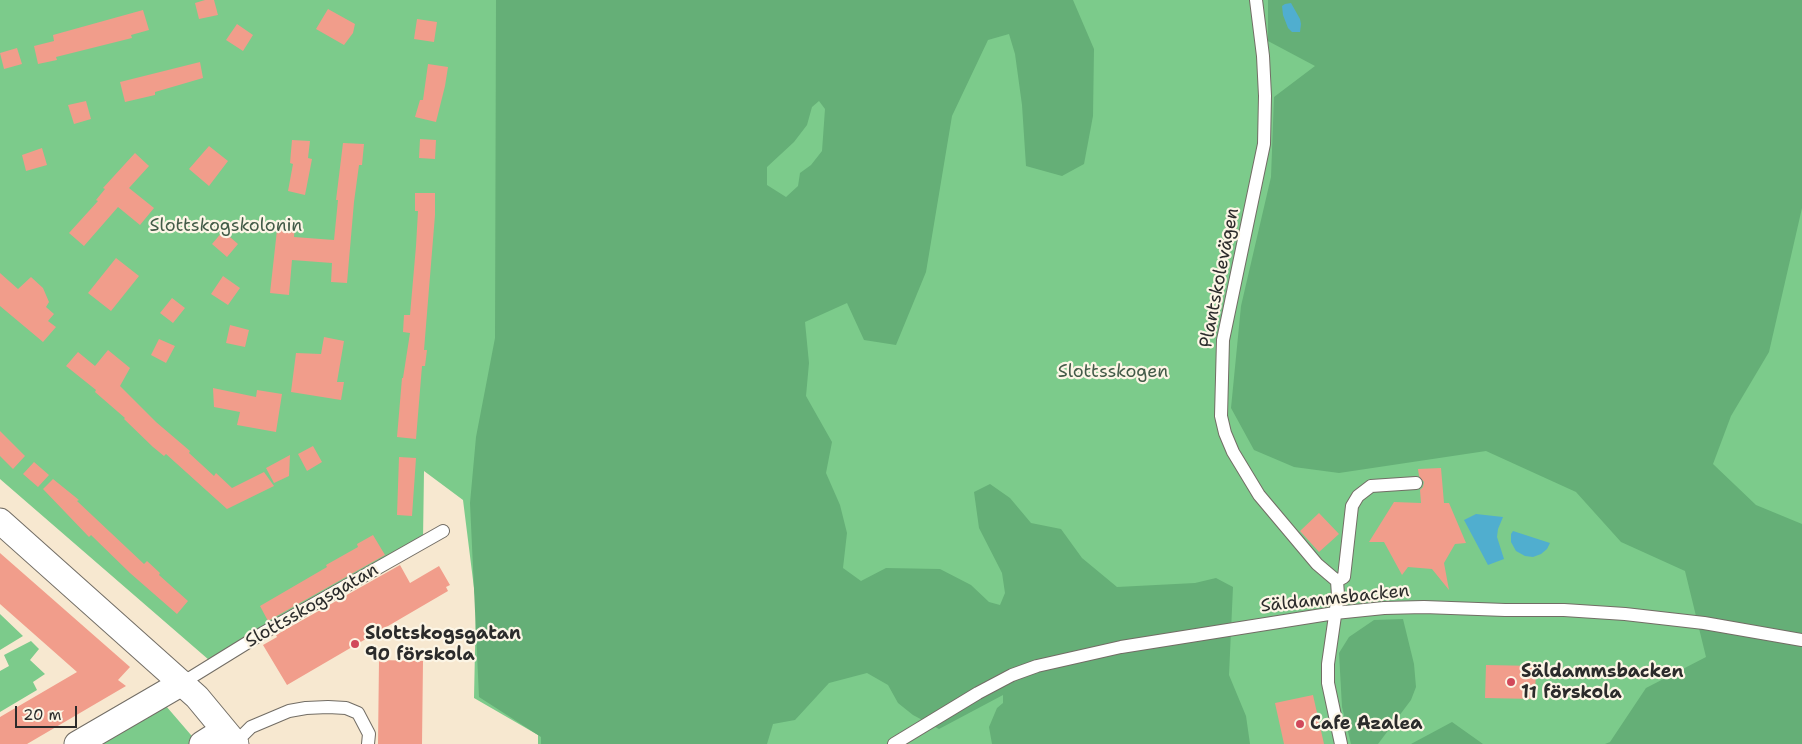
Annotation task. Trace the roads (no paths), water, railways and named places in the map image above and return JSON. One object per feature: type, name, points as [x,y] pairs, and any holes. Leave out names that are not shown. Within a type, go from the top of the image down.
[{"type":"street","points":[[0,521],[197,697],[232,739]]},
{"type":"street","points":[[77,744],[182,683]]},
{"type":"street","points":[[202,744],[232,739]]},
{"type":"lane","name":"Plantskolevägen","points":[[1256,0],[1264,56],[1264,144],[1224,340],[1221,416],[1225,433],[1233,452],[1259,495],[1317,564],[1337,581]]},
{"type":"lane","points":[[1341,744],[1328,683],[1328,664],[1338,595],[1337,581],[1344,577],[1352,506],[1358,496],[1371,486],[1416,483]]},
{"type":"lane","name":"Slottsskogsgatan","points":[[182,683],[263,633],[443,531]]},
{"type":"lane","name":"Säldammsbacken","points":[[894,744],[978,693],[1012,675],[1037,666],[1121,647],[1335,613],[1384,608],[1424,607],[1564,610],[1625,614],[1704,623],[1802,640]]},
{"type":"lane","points":[[232,739],[251,727],[290,711],[328,707],[346,708],[358,713],[369,734],[368,744]]},
{"type":"water","points":[[1291,3],[1300,19],[1300,32],[1292,32],[1288,28],[1283,15],[1282,6]]},
{"type":"water","points":[[1476,514],[1503,517],[1497,537],[1504,559],[1488,565],[1464,520]]},
{"type":"water","points":[[1513,531],[1550,543],[1541,554],[1533,557],[1525,556],[1516,551],[1511,542]]},
{"type":"place","name":"Slottskogsgatan 90 förskola","points":[[355,644]]},
{"type":"place","name":"Säldammsbacken 11 förskola","points":[[1511,682]]},
{"type":"place","name":"Cafe Azalea","points":[[1300,724]]},
{"type":"park label","name":"Slottskogskolonin","points":[[226,226]]},
{"type":"park label","name":"Slottsskogen","points":[[1113,372]]}]
